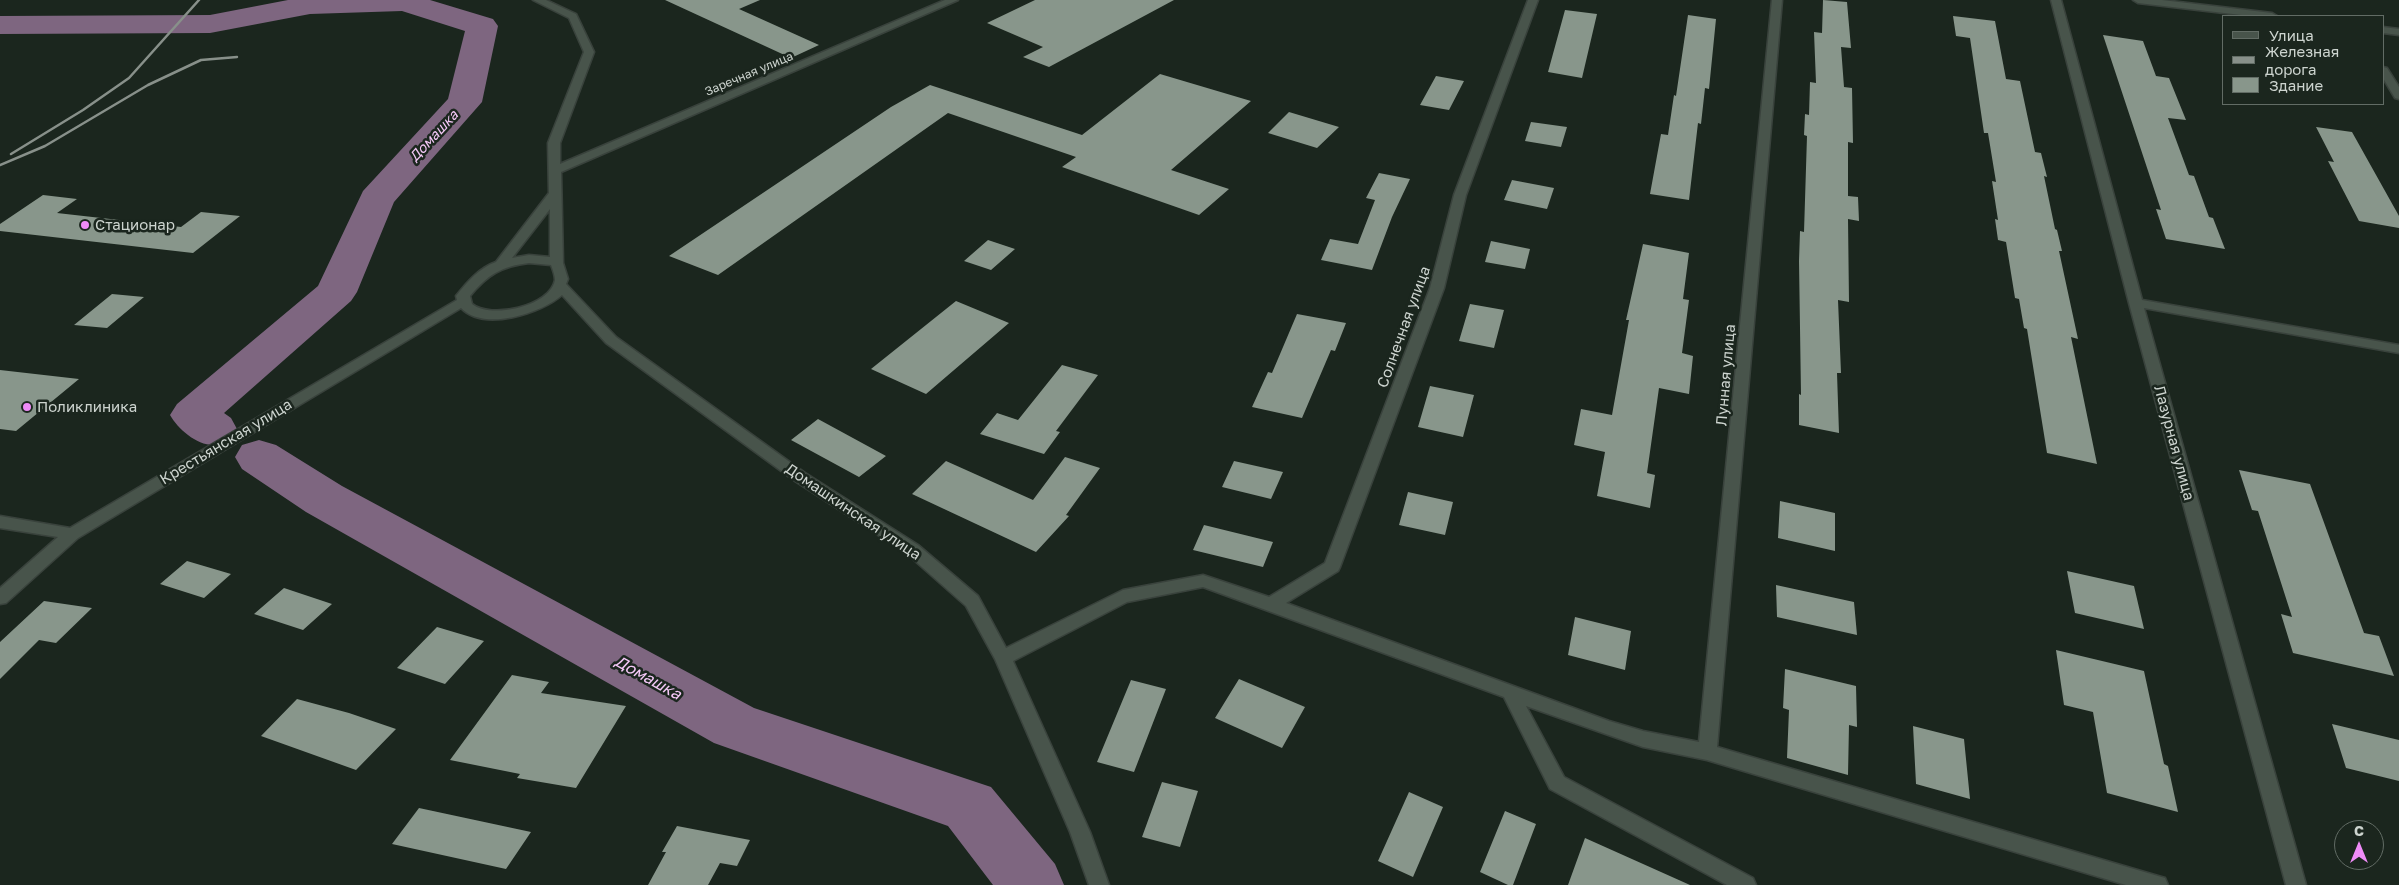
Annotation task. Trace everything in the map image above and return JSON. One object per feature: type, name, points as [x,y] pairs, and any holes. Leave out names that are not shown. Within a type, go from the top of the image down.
[{"type":"street","points":[[538,0],[573,16],[589,52],[554,143],[556,263]]},
{"type":"street","name":"Заречная улица","points":[[554,171],[892,28],[952,0]]},
{"type":"street","name":"Солнечная улица","points":[[1271,604],[1332,567],[1437,288],[1460,195],[1534,0]]},
{"type":"street","name":"Лунная улица","points":[[1707,752],[1777,0]]},
{"type":"street","name":"Лазурная улица","points":[[2056,0],[2136,303],[2296,885]]},
{"type":"street","points":[[2138,0],[2264,15]]},
{"type":"street","points":[[2384,30],[2399,32]]},
{"type":"street","points":[[2384,72],[2399,96]]},
{"type":"street","points":[[502,262],[545,259],[556,263],[562,271],[561,286],[550,301],[530,310],[495,314],[470,310],[462,296],[479,276],[502,262],[555,194]]},
{"type":"street","name":"Домашкинская улица","points":[[561,286],[611,340],[800,477],[912,549],[972,601],[1002,658],[1080,832],[1099,885]]},
{"type":"street","name":"Крестьянская улица","points":[[0,598],[72,534],[464,301]]},
{"type":"street","points":[[2136,303],[2399,349]]},
{"type":"street","points":[[0,522],[72,534]]},
{"type":"street","points":[[1002,658],[1122,596],[1203,582],[1271,604],[1643,739],[1707,752],[2158,885]]},
{"type":"street","points":[[1510,692],[1557,784],[1746,885]]},
{"type":"building","points":[[665,0],[760,0],[739,9],[819,45],[791,58]]},
{"type":"building","points":[[1035,0],[1174,0],[1049,67],[1023,57],[1043,47],[987,23]]},
{"type":"building","points":[[1823,0],[1847,2],[1851,48],[1841,47],[1844,87],[1852,88],[1853,143],[1848,142],[1848,196],[1858,197],[1859,221],[1848,219],[1849,302],[1838,300],[1841,373],[1837,373],[1839,433],[1799,425],[1799,394],[1801,395],[1799,261],[1800,231],[1804,232],[1807,136],[1804,135],[1805,114],[1809,115],[1810,82],[1816,83],[1814,32],[1822,33]]},
{"type":"building","points":[[1565,10],[1597,14],[1582,78],[1548,72]]},
{"type":"building","points":[[1688,15],[1716,19],[1709,89],[1705,88],[1701,124],[1698,123],[1689,200],[1650,194],[1661,134],[1668,135]]},
{"type":"building","points":[[1953,16],[1995,21],[2006,79],[2020,81],[2035,152],[2041,153],[2047,177],[2044,176],[2055,229],[2057,230],[2062,251],[2059,251],[2078,339],[2071,337],[2097,464],[2047,453],[2027,329],[2024,328],[2019,299],[2015,298],[2006,242],[1998,240],[1995,219],[1998,220],[1992,181],[1996,182],[1988,133],[1984,133],[1970,38],[1956,36]]},
{"type":"building","points":[[2103,35],[2143,41],[2156,76],[2169,78],[2186,120],[2168,118],[2189,175],[2194,176],[2209,217],[2213,218],[2225,249],[2166,239],[2156,209],[2161,210]]},
{"type":"building","points":[[1160,74],[1251,101],[1171,170],[1229,189],[1199,215],[1062,167],[1076,157],[948,113],[718,275],[669,256],[891,107],[930,85],[1082,135]]},
{"type":"building","points":[[1436,76],[1464,81],[1449,110],[1420,105]]},
{"type":"building","points":[[1289,112],[1339,127],[1317,148],[1268,133]]},
{"type":"building","points":[[1531,122],[1567,127],[1561,147],[1525,141]]},
{"type":"building","points":[[2316,127],[2352,132],[2399,216],[2399,228],[2359,221],[2328,161],[2334,162]]},
{"type":"building","points":[[1379,173],[1410,179],[1392,217],[1372,270],[1321,260],[1330,239],[1358,244],[1375,200],[1366,198]]},
{"type":"building","points":[[1512,180],[1554,188],[1547,209],[1504,200]]},
{"type":"building","name":"Стационар","points":[[43,195],[77,199],[57,213],[181,227],[201,212],[240,216],[193,253],[0,231],[0,224]]},
{"type":"building","points":[[988,240],[1015,249],[991,270],[964,261]]},
{"type":"building","points":[[1491,241],[1530,249],[1525,269],[1485,262]]},
{"type":"building","points":[[1643,244],[1689,253],[1683,299],[1689,300],[1682,353],[1693,356],[1689,394],[1659,388],[1647,473],[1655,475],[1650,508],[1597,496],[1605,452],[1574,445],[1581,409],[1612,415],[1629,320],[1626,320]]},
{"type":"building","points":[[112,294],[144,297],[107,328],[74,325]]},
{"type":"building","points":[[956,301],[1009,323],[926,394],[871,369]]},
{"type":"building","points":[[1470,304],[1504,310],[1494,348],[1459,341]]},
{"type":"building","points":[[1297,314],[1346,323],[1335,351],[1331,350],[1302,418],[1252,407],[1268,372],[1272,373]]},
{"type":"building","points":[[1062,365],[1098,375],[1056,431],[1060,432],[1044,454],[980,434],[997,413],[1018,420]]},
{"type":"building","name":"Поликлиника","points":[[0,370],[79,379],[16,431],[0,429]]},
{"type":"building","points":[[1430,386],[1474,395],[1463,437],[1418,427]]},
{"type":"building","points":[[818,419],[886,456],[859,477],[791,440]]},
{"type":"building","points":[[1065,457],[1100,468],[1066,515],[1069,516],[1036,552],[912,494],[946,461],[1033,500]]},
{"type":"building","points":[[1234,461],[1283,472],[1271,499],[1222,487]]},
{"type":"building","points":[[2239,470],[2310,484],[2364,633],[2379,636],[2394,676],[2293,653],[2281,614],[2292,617],[2258,511],[2252,510]]},
{"type":"building","points":[[1408,492],[1453,502],[1445,535],[1399,525]]},
{"type":"building","points":[[1780,501],[1835,513],[1835,551],[1778,538]]},
{"type":"building","points":[[1204,525],[1273,542],[1263,567],[1193,550]]},
{"type":"building","points":[[187,561],[231,574],[204,598],[160,584]]},
{"type":"building","points":[[2067,571],[2134,586],[2144,629],[2075,613]]},
{"type":"building","points":[[1776,585],[1854,602],[1857,635],[1777,617]]},
{"type":"building","points":[[284,588],[332,604],[303,630],[254,614]]},
{"type":"building","points":[[44,601],[92,608],[56,643],[39,640],[0,679],[0,642]]},
{"type":"building","points":[[1575,617],[1631,631],[1625,670],[1568,655]]},
{"type":"building","points":[[437,627],[484,641],[445,684],[397,668]]},
{"type":"building","points":[[2056,650],[2144,671],[2164,764],[2168,766],[2178,812],[2107,793],[2093,712],[2064,705]]},
{"type":"building","points":[[1785,669],[1856,686],[1857,727],[1849,725],[1848,775],[1787,758],[1789,710],[1783,708]]},
{"type":"building","points":[[512,675],[549,682],[541,693],[626,706],[576,788],[517,778],[520,774],[450,760]]},
{"type":"building","points":[[1239,679],[1305,707],[1282,748],[1215,718]]},
{"type":"building","points":[[1131,680],[1166,689],[1134,772],[1097,762]]},
{"type":"building","points":[[297,699],[349,713],[396,729],[356,770],[261,736]]},
{"type":"building","points":[[2332,724],[2399,740],[2399,781],[2346,768]]},
{"type":"building","points":[[1913,726],[1964,739],[1970,799],[1916,784]]},
{"type":"building","points":[[1162,782],[1198,791],[1180,847],[1142,837]]},
{"type":"building","points":[[1409,792],[1443,807],[1413,877],[1378,861]]},
{"type":"building","points":[[419,808],[531,832],[506,869],[392,844]]},
{"type":"building","points":[[1505,811],[1536,824],[1513,885],[1508,885],[1480,872]]},
{"type":"building","points":[[677,826],[750,840],[737,866],[720,863],[708,885],[648,885],[666,852],[662,852]]},
{"type":"building","points":[[1585,838],[1690,885],[1568,885]]},
{"type":"waterway","name":"Домашка","points":[[0,25],[210,24],[310,5],[404,2],[482,26],[465,102],[376,199],[336,292],[193,415],[214,429]]},
{"type":"waterway","name":"Домашка","points":[[259,457],[324,499],[735,726],[969,806],[1032,885]]},
{"type":"railway","points":[[11,154],[83,110],[129,78],[199,0]]},
{"type":"railway","points":[[0,165],[45,146],[148,85],[201,60],[237,57]]},
{"type":"place","name":"Стационар","points":[[85,225]]},
{"type":"place","name":"Поликлиника","points":[[27,407]]}]
